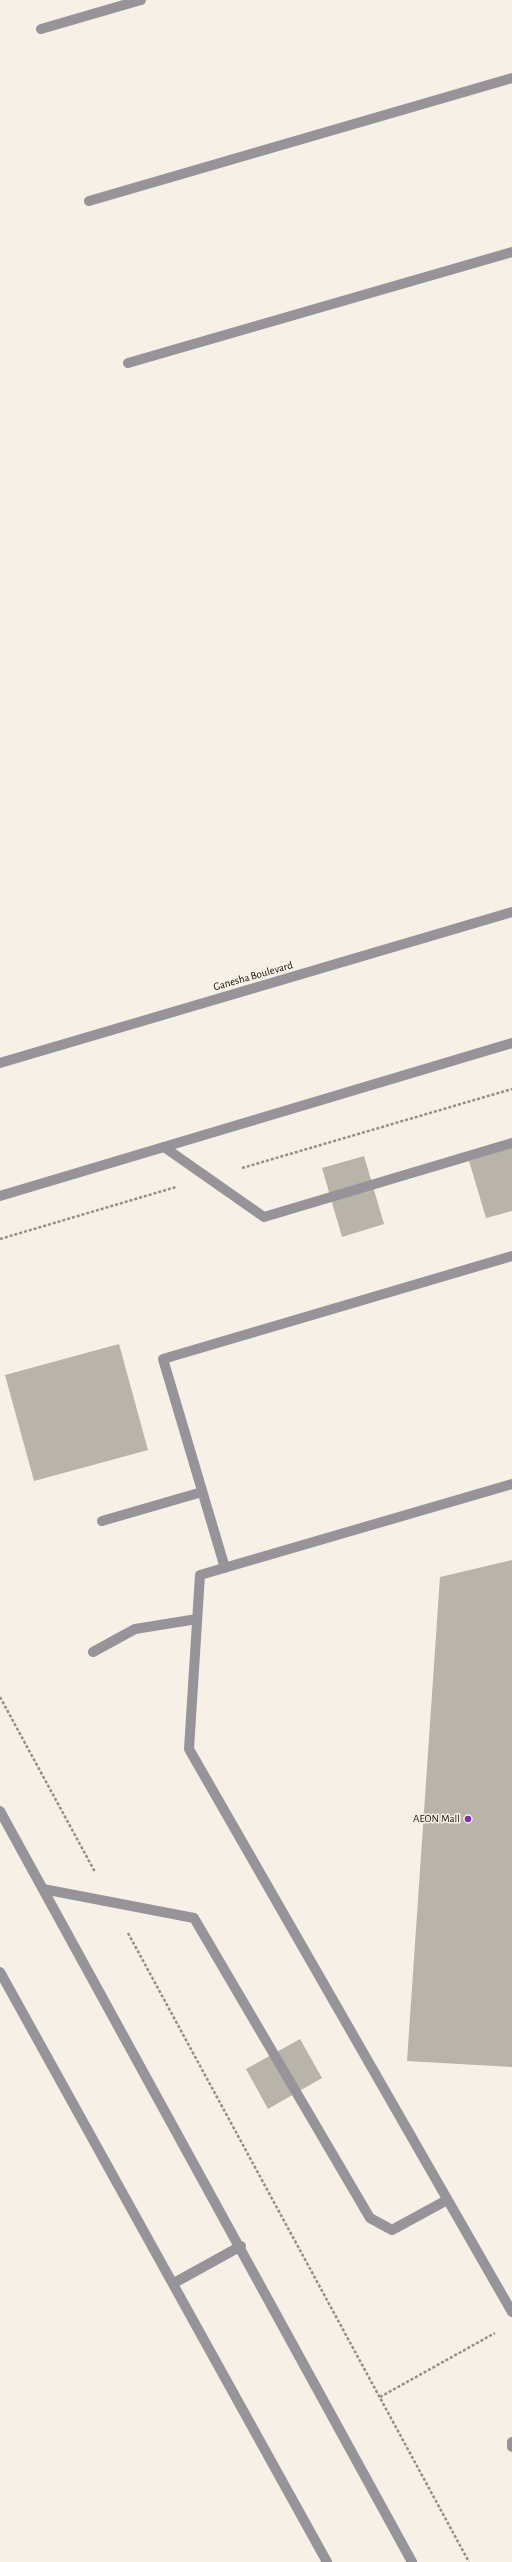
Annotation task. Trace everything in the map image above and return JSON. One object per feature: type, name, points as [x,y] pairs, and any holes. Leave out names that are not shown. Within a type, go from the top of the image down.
[{"type":"street","points":[[41,29],[141,0]]},
{"type":"street","points":[[89,201],[512,78]]},
{"type":"street","points":[[128,363],[512,252]]},
{"type":"street","name":"Ganesha Boulevard","points":[[0,1063],[512,912]]},
{"type":"street","points":[[0,1196],[512,1044]]},
{"type":"street","points":[[164,1147],[264,1217],[512,1143]]},
{"type":"street","points":[[224,1568],[164,1359],[512,1256]]},
{"type":"street","points":[[512,1484],[200,1575],[188,1749],[512,2312]]},
{"type":"street","points":[[102,1521],[202,1492]]},
{"type":"street","points":[[93,1652],[135,1630],[197,1619]]},
{"type":"street","points":[[0,1811],[241,2246],[412,2562]]},
{"type":"street","points":[[43,1889],[194,1918],[370,2218],[392,2230],[447,2200]]},
{"type":"street","points":[[0,1972],[174,2283],[327,2562]]},
{"type":"street","points":[[174,2283],[241,2246]]},
{"type":"street","points":[[512,2442],[512,2447]]},
{"type":"path","points":[[0,1239],[512,1089]]},
{"type":"path","points":[[0,1697],[469,2562]]},
{"type":"path","points":[[380,2397],[498,2331]]},
{"type":"building","points":[[512,1148],[512,1211],[486,1218],[469,1161]]},
{"type":"building","points":[[364,1156],[384,1224],[342,1237],[322,1168]]},
{"type":"building","points":[[119,1344],[148,1450],[34,1481],[5,1375]]},
{"type":"building","name":"AEON Mall","points":[[512,1560],[512,2067],[407,2061],[440,1577]]},
{"type":"building","points":[[300,2039],[322,2078],[268,2109],[246,2069]]},
{"type":"place","name":"AEON Mall","points":[[468,1819]]}]
